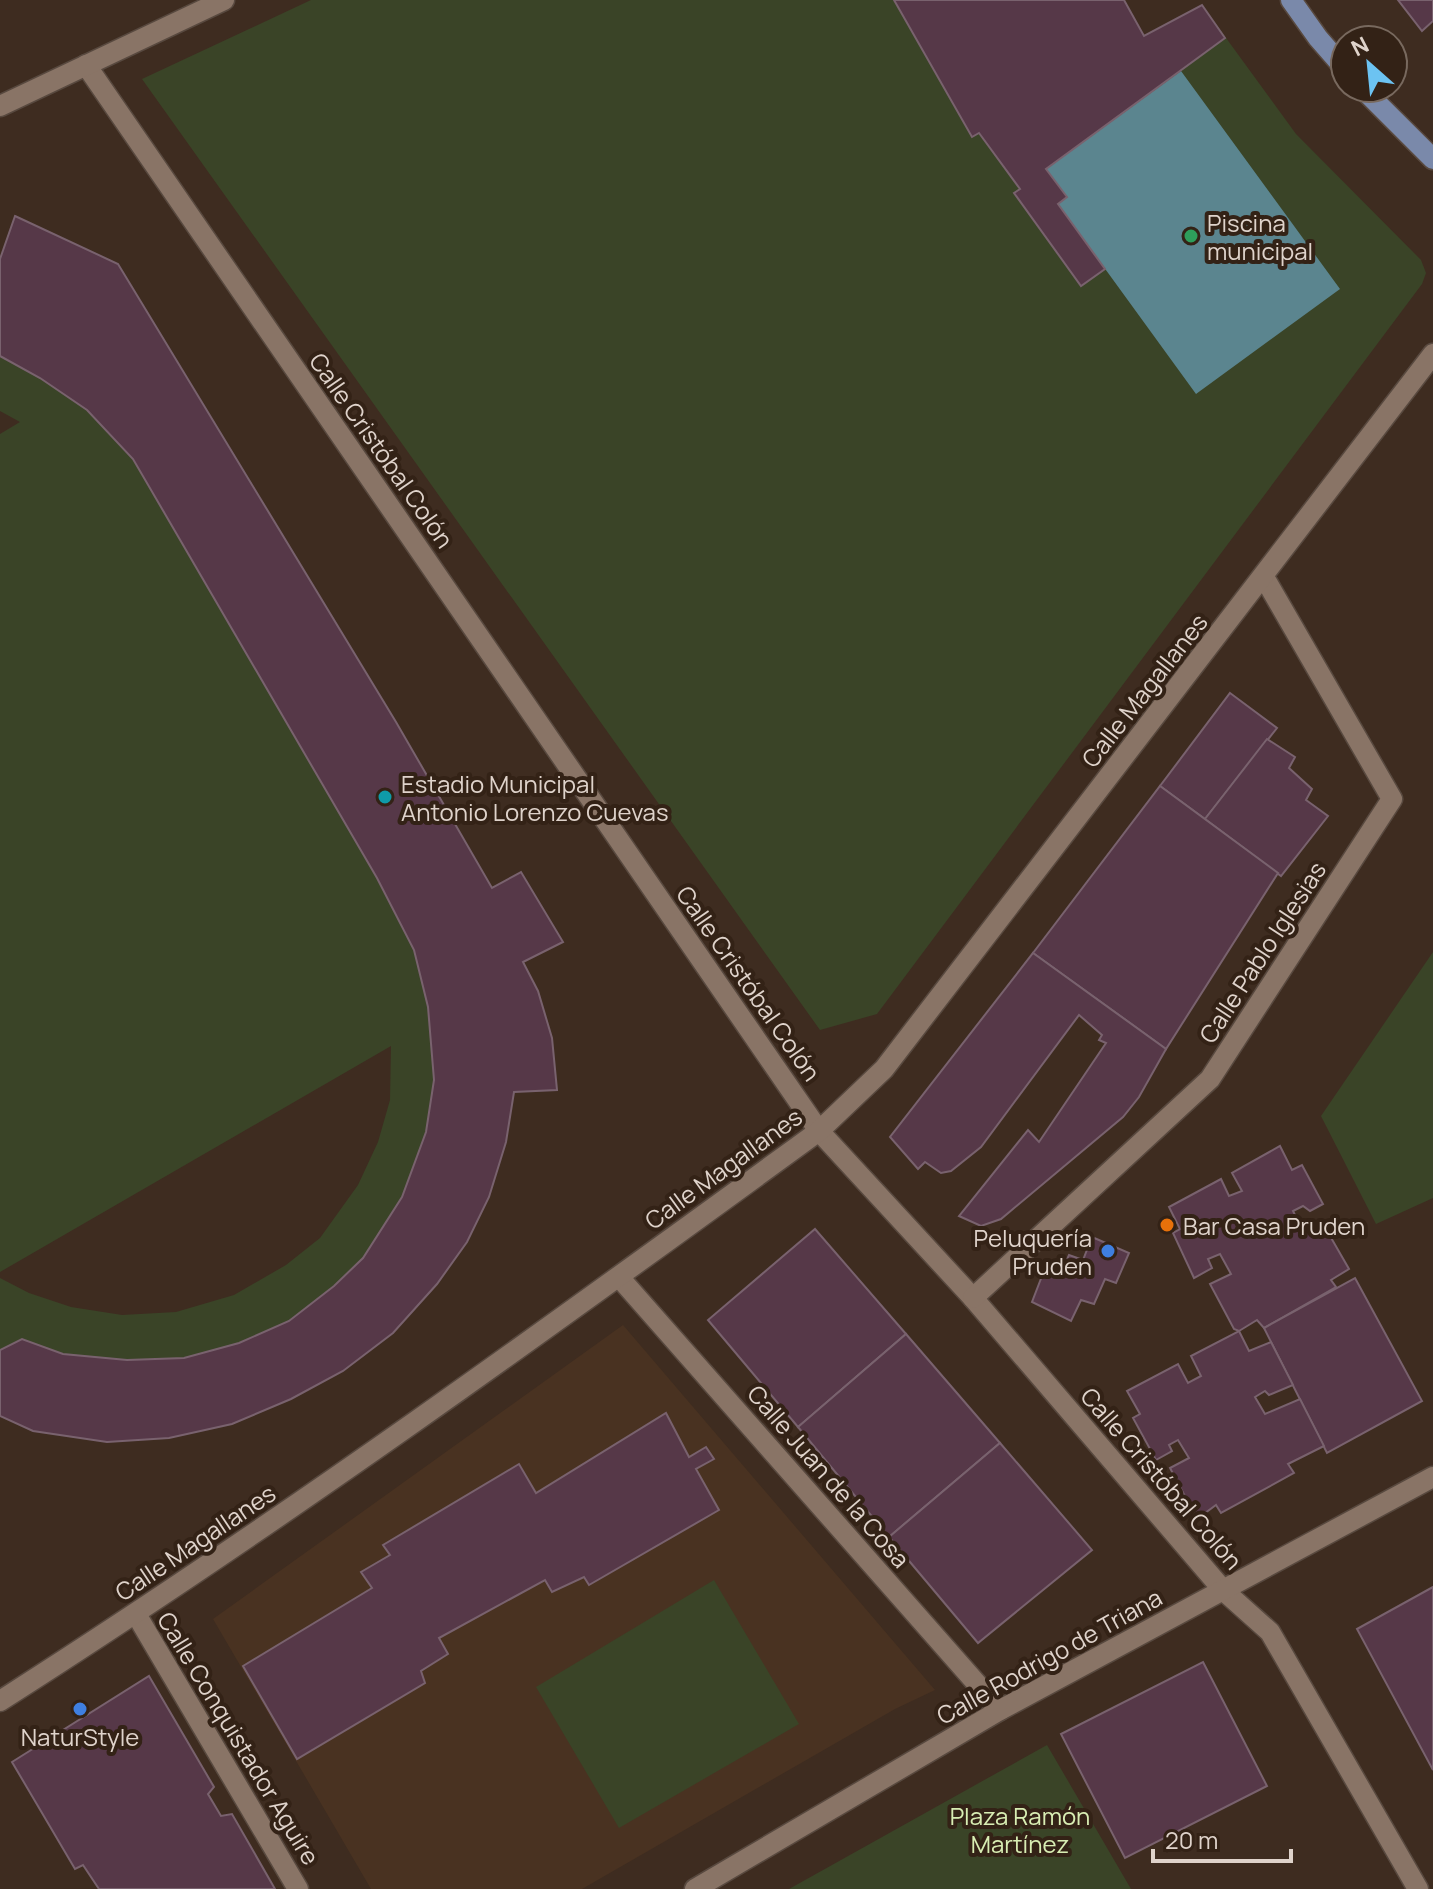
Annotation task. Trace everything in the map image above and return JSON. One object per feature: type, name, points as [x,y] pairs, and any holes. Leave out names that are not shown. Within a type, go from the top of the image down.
[{"type":"main road","points":[[1291,0],[1329,51]]},
{"type":"main road","points":[[1378,104],[1433,159]]},
{"type":"street","points":[[0,106],[224,0]]},
{"type":"street","name":"Calle Cristóbal Colón","points":[[86,65],[819,1131],[973,1298],[1223,1590],[1270,1632],[1418,1889]]},
{"type":"street","name":"Calle Magallanes","points":[[0,1701],[309,1498],[819,1131],[884,1069],[1433,354]]},
{"type":"street","name":"Calle Pablo Iglesias","points":[[973,1298],[1210,1079],[1392,799],[1264,577]]},
{"type":"street","name":"Calle Juan de la Cosa","points":[[619,1277],[1000,1710]]},
{"type":"street","name":"Calle Rodrigo de Triana","points":[[695,1889],[1000,1710],[1433,1477]]},
{"type":"street","name":"Calle Conquistador Aguire","points":[[136,1614],[298,1889]]},
{"type":"shaded area","points":[[623,1325],[935,1690],[895,1709],[582,1889],[371,1889],[213,1619]]},
{"type":"green space","points":[[311,0],[1124,0],[1144,36],[1202,5],[1296,134],[1421,260],[1426,273],[1422,284],[877,1014],[820,1030],[142,79]]},
{"type":"green space","points":[[0,356],[40,378],[87,410],[133,459],[377,878],[414,950],[428,1007],[434,1080],[426,1132],[402,1197],[363,1258],[289,1321],[239,1343],[184,1358],[127,1360],[63,1354],[22,1339],[0,1350],[0,1278],[29,1293],[71,1307],[122,1315],[176,1312],[234,1295],[286,1265],[320,1238],[358,1185],[378,1142],[390,1100],[391,1046],[0,1272],[0,434],[20,422],[0,411]]},
{"type":"green space","points":[[1433,952],[1433,1198],[1376,1224],[1321,1116]]},
{"type":"green space","points":[[714,1580],[799,1724],[619,1828],[536,1687]]},
{"type":"green space","name":"Plaza Ramón Martínez","points":[[1047,1745],[1131,1889],[789,1889]]},
{"type":"water","name":"Piscina municipal","points":[[1181,71],[1340,289],[1196,394],[1058,204],[1066,197],[1046,169]]},
{"type":"building","points":[[894,0],[1124,0],[1144,36],[1202,5],[1225,38],[1046,169],[1067,197],[1058,204],[1105,269],[1081,286],[1014,193],[1020,189],[979,133],[972,137]]},
{"type":"building","points":[[1398,0],[1433,0],[1433,21],[1422,31]]},
{"type":"building","name":"Estadio Municipal Antonio Lorenzo Cuevas","points":[[15,216],[118,264],[396,722],[492,888],[521,872],[563,942],[523,962],[538,991],[552,1038],[557,1090],[514,1092],[506,1142],[489,1197],[467,1242],[437,1284],[393,1333],[343,1371],[291,1399],[232,1424],[169,1438],[107,1442],[33,1431],[0,1416],[0,1350],[22,1339],[63,1354],[127,1360],[184,1358],[239,1343],[289,1321],[334,1286],[363,1258],[402,1197],[426,1132],[434,1080],[428,1007],[414,950],[377,878],[133,459],[87,410],[40,378],[0,356],[0,259]]},
{"type":"building","points":[[1230,693],[1277,728],[1205,819],[1160,786]]},
{"type":"building","points":[[1267,739],[1295,757],[1289,768],[1312,789],[1306,800],[1328,816],[1281,876],[1205,819]]},
{"type":"building","points":[[1160,786],[1278,873],[1166,1049],[1033,953]]},
{"type":"building","points":[[1033,953],[1166,1049],[1139,1097],[1123,1117],[1001,1219],[981,1226],[959,1216],[1028,1130],[1039,1142],[1106,1043],[1099,1040],[1102,1035],[1079,1015],[981,1147],[951,1171],[941,1173],[925,1162],[918,1169],[890,1137]]},
{"type":"building","points":[[1280,1146],[1292,1170],[1302,1165],[1323,1204],[1310,1211],[1303,1206],[1293,1211],[1303,1231],[1322,1222],[1349,1269],[1331,1280],[1336,1287],[1264,1328],[1257,1320],[1239,1331],[1234,1329],[1210,1284],[1231,1274],[1220,1254],[1208,1259],[1212,1268],[1194,1278],[1173,1233],[1180,1229],[1169,1207],[1221,1179],[1229,1196],[1242,1191],[1232,1173]]},
{"type":"building","points":[[815,1229],[906,1334],[798,1427],[708,1320]]},
{"type":"building","points":[[1092,1237],[1129,1253],[1116,1283],[1105,1279],[1094,1304],[1081,1300],[1071,1321],[1032,1302],[1042,1276],[1059,1277],[1069,1255],[1083,1260]]},
{"type":"building","points":[[1355,1278],[1422,1401],[1327,1453],[1264,1328]]},
{"type":"building","points":[[1239,1331],[1249,1351],[1271,1342],[1293,1385],[1269,1395],[1265,1391],[1255,1397],[1265,1414],[1300,1399],[1324,1446],[1288,1464],[1294,1473],[1221,1513],[1216,1505],[1197,1519],[1170,1468],[1189,1458],[1178,1440],[1169,1445],[1172,1451],[1156,1460],[1133,1418],[1140,1414],[1127,1391],[1178,1364],[1188,1383],[1201,1376],[1191,1356]]},
{"type":"building","points":[[906,1334],[1000,1443],[889,1537],[798,1427]]},
{"type":"building","points":[[666,1413],[689,1457],[706,1447],[714,1459],[696,1469],[719,1510],[589,1585],[584,1577],[552,1592],[545,1580],[439,1638],[448,1654],[421,1671],[425,1683],[297,1759],[243,1666],[372,1588],[361,1572],[390,1555],[383,1545],[519,1464],[536,1493]]},
{"type":"building","points":[[1000,1443],[1092,1550],[978,1643],[889,1537]]},
{"type":"building","points":[[1433,1587],[1433,1770],[1357,1629]]},
{"type":"building","points":[[1203,1662],[1267,1786],[1125,1858],[1061,1734]]},
{"type":"building","points":[[149,1676],[214,1787],[208,1794],[221,1816],[232,1814],[275,1889],[99,1889],[83,1865],[75,1869],[12,1762]]},
{"type":"place","name":"Piscina municipal","points":[[1191,236]]},
{"type":"place","name":"Estadio Municipal Antonio Lorenzo Cuevas","points":[[385,797]]},
{"type":"place","name":"Bar Casa Pruden","points":[[1167,1225]]},
{"type":"place","name":"Peluquería Pruden","points":[[1108,1251]]},
{"type":"place","name":"NaturStyle","points":[[80,1709]]}]
